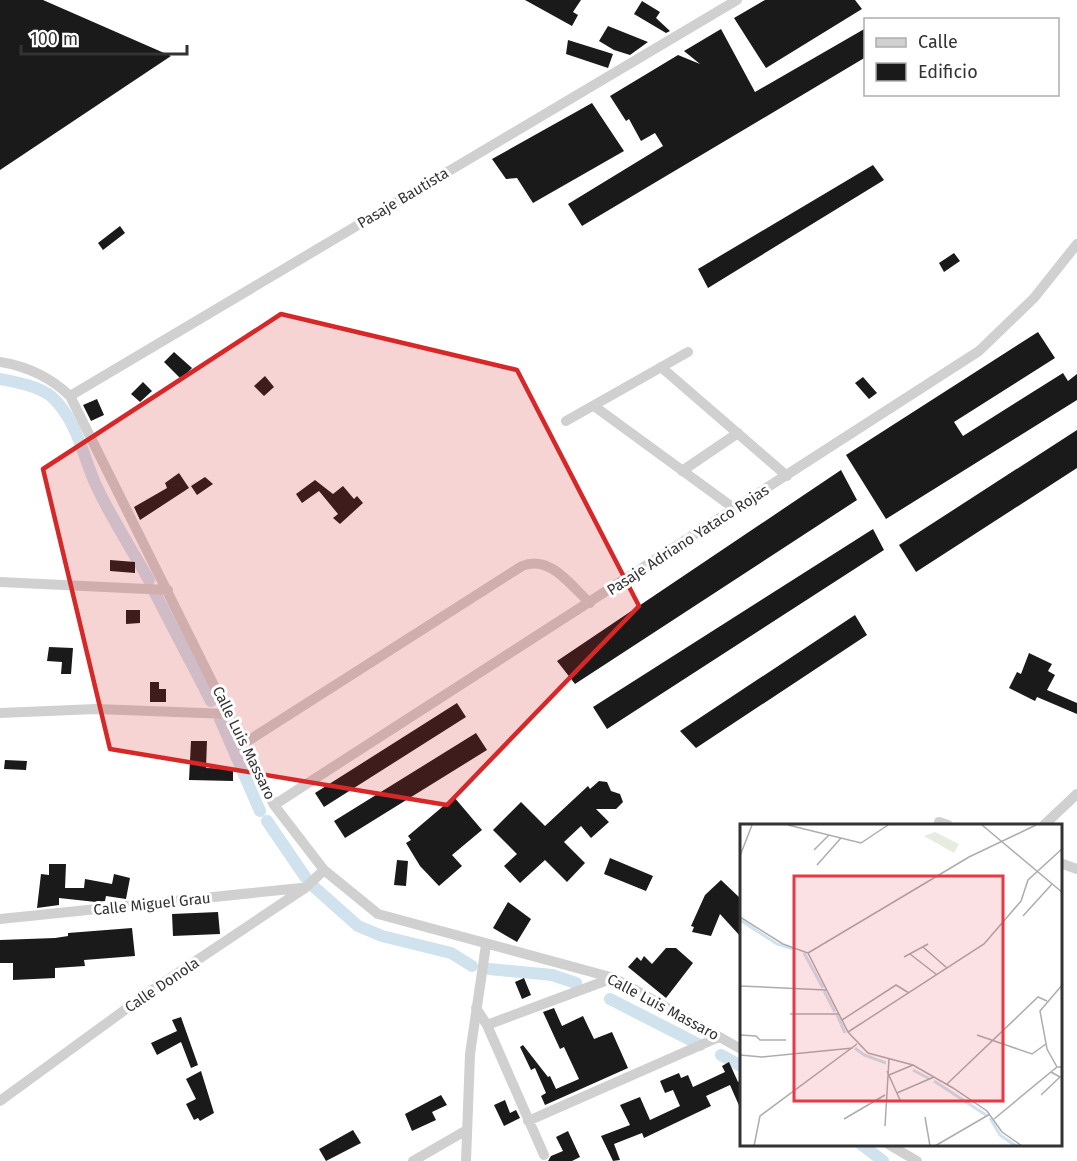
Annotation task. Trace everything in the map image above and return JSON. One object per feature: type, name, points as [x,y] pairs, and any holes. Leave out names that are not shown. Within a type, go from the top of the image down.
[{"type":"street","name":"Pasaje Bautista","points":[[70,396],[737,0]]},
{"type":"street","name":"Pasaje Adriano Yataco Rojas","points":[[274,805],[979,351],[1034,298],[1077,244]]},
{"type":"street","points":[[566,421],[687,352]]},
{"type":"street","name":"Calle Luis Massaro","points":[[0,362],[38,374],[57,383],[70,396],[274,805],[324,870],[378,914],[614,978],[740,1048]]},
{"type":"street","points":[[661,367],[787,476]]},
{"type":"street","points":[[594,406],[735,509]]},
{"type":"street","points":[[682,471],[738,434]]},
{"type":"street","points":[[243,744],[522,566],[539,561],[548,565],[590,603]]},
{"type":"street","points":[[0,582],[168,590]]},
{"type":"street","points":[[0,713],[96,709],[229,714]]},
{"type":"street","points":[[1045,824],[1077,794]]},
{"type":"street","points":[[1062,864],[1077,869]]},
{"type":"street","name":"Calle Donola","points":[[0,1101],[119,1014],[305,888],[324,870]]},
{"type":"street","name":"Calle Miguel Grau","points":[[0,919],[305,888]]},
{"type":"street","points":[[466,1161],[465,1131],[476,1008],[486,945]]},
{"type":"street","points":[[487,1024],[614,978]]},
{"type":"street","points":[[476,1008],[487,1024],[544,1155]]},
{"type":"street","points":[[528,1121],[719,1037]]},
{"type":"street","points":[[413,1161],[465,1131]]},
{"type":"street","points":[[891,1146],[917,1161]]},
{"type":"highlighted area","points":[[281,314],[517,370],[639,606],[447,805],[110,749],[43,469]]},
{"type":"building","points":[[0,0],[43,0],[171,56],[0,170]]},
{"type":"building","points":[[525,0],[581,0],[573,12],[578,15],[572,26]]},
{"type":"building","points":[[765,0],[855,0],[862,9],[766,68],[734,18]]},
{"type":"building","points":[[642,1],[660,12],[656,18],[670,31],[666,33],[634,14]]},
{"type":"building","points":[[608,26],[648,42],[630,55],[614,50],[599,41]]},
{"type":"building","points":[[721,29],[755,92],[864,29],[864,58],[582,226],[568,204],[663,146],[655,133],[641,141],[629,119],[626,121],[610,96],[678,55],[700,64],[684,51]]},
{"type":"building","points":[[568,40],[613,54],[608,68],[566,54]]},
{"type":"building","points":[[592,103],[624,151],[533,203],[517,178],[506,179],[492,159]]},
{"type":"building","points":[[873,165],[884,180],[708,288],[698,269]]},
{"type":"building","points":[[120,226],[125,233],[103,250],[98,243]]},
{"type":"building","points":[[954,253],[960,261],[944,272],[939,263]]},
{"type":"building","points":[[1038,332],[1055,358],[954,422],[963,436],[1063,373],[1068,381],[1077,374],[1077,400],[886,519],[846,455]]},
{"type":"building","points":[[174,352],[192,368],[181,379],[164,362]]},
{"type":"building","points":[[265,376],[274,387],[264,396],[254,386]]},
{"type":"building","points":[[863,377],[877,393],[869,399],[855,383]]},
{"type":"building","points":[[143,382],[152,391],[140,402],[131,394]]},
{"type":"building","points":[[97,399],[104,415],[91,421],[83,405]]},
{"type":"building","points":[[1077,430],[1077,468],[916,572],[899,545]]},
{"type":"building","points":[[841,470],[857,500],[575,684],[557,661]]},
{"type":"building","points":[[179,473],[189,488],[140,520],[134,507],[167,488],[165,483]]},
{"type":"building","points":[[205,477],[213,484],[197,495],[191,486]]},
{"type":"building","points":[[315,480],[333,494],[343,486],[354,499],[357,496],[363,503],[340,524],[333,518],[338,514],[319,491],[302,503],[296,494]]},
{"type":"building","points":[[873,529],[884,550],[607,729],[593,707]]},
{"type":"building","points":[[110,560],[135,562],[135,573],[110,571]]},
{"type":"building","points":[[126,610],[140,610],[140,623],[126,624]]},
{"type":"building","points":[[855,615],[867,635],[696,748],[680,731]]},
{"type":"building","points":[[49,647],[73,648],[71,674],[61,674],[62,662],[47,661]]},
{"type":"building","points":[[1029,653],[1052,664],[1048,671],[1055,675],[1047,690],[1077,703],[1077,714],[1037,697],[1035,701],[1009,688],[1017,672],[1021,674]]},
{"type":"building","points":[[150,682],[159,682],[159,689],[166,689],[166,702],[150,702]]},
{"type":"building","points":[[457,703],[466,717],[324,807],[315,793]]},
{"type":"building","points":[[476,733],[487,750],[345,838],[334,821]]},
{"type":"building","points":[[191,741],[207,741],[206,768],[233,769],[233,781],[189,780]]},
{"type":"building","points":[[5,760],[27,761],[26,770],[4,769]]},
{"type":"building","points":[[599,781],[607,782],[611,791],[620,794],[623,802],[616,809],[596,809],[609,822],[591,838],[581,826],[564,842],[585,863],[567,882],[545,860],[520,883],[504,866],[517,854],[493,830],[521,802],[545,826],[588,786],[590,789]]},
{"type":"building","points":[[454,797],[482,830],[452,855],[462,866],[439,886],[420,866],[406,843],[411,840],[408,836]]},
{"type":"building","points":[[610,858],[653,876],[646,891],[604,874]]},
{"type":"building","points":[[397,860],[408,861],[406,886],[394,885]]},
{"type":"building","points":[[49,864],[66,864],[65,888],[84,888],[85,879],[112,884],[114,874],[130,878],[126,899],[106,896],[105,901],[96,902],[59,898],[59,905],[37,908],[41,874],[49,875]]},
{"type":"building","points":[[721,880],[740,898],[740,936],[720,914],[711,936],[692,932],[694,927],[691,926],[705,895]]},
{"type":"building","points":[[508,902],[531,919],[517,942],[493,928]]},
{"type":"building","points":[[218,912],[220,934],[173,936],[172,914]]},
{"type":"building","points":[[132,928],[135,956],[84,960],[85,966],[55,968],[55,978],[13,980],[13,963],[0,963],[0,940],[55,938],[68,936],[68,933]]},
{"type":"building","points":[[666,948],[676,948],[693,963],[666,998],[628,967],[637,957],[641,961],[644,956],[652,964]]},
{"type":"building","points":[[524,978],[531,995],[522,999],[515,982]]},
{"type":"building","points":[[554,1008],[562,1026],[583,1016],[594,1039],[612,1032],[628,1068],[545,1105],[541,1096],[546,1093],[535,1068],[531,1070],[520,1047],[523,1045],[548,1077],[550,1076],[556,1089],[579,1079],[564,1047],[560,1049],[543,1012]]},
{"type":"building","points":[[181,1017],[198,1065],[191,1068],[181,1042],[157,1055],[151,1043],[177,1031],[172,1020]]},
{"type":"building","points":[[729,1062],[738,1082],[740,1081],[740,1108],[730,1085],[706,1096],[711,1106],[644,1138],[642,1133],[614,1144],[620,1160],[613,1161],[601,1136],[630,1125],[620,1105],[640,1097],[650,1120],[680,1106],[673,1090],[665,1093],[660,1081],[679,1073],[681,1078],[688,1075],[693,1087],[725,1072],[722,1066]]},
{"type":"building","points":[[201,1071],[214,1113],[200,1121],[198,1118],[194,1120],[186,1104],[196,1099],[186,1079]]},
{"type":"building","points":[[441,1095],[447,1105],[432,1112],[436,1120],[412,1131],[405,1114]]},
{"type":"building","points":[[505,1100],[510,1113],[516,1110],[520,1118],[504,1126],[494,1105]]},
{"type":"building","points":[[353,1130],[361,1143],[326,1161],[319,1149]]},
{"type":"building","points":[[568,1131],[580,1157],[572,1161],[548,1161],[551,1156],[563,1151],[556,1137]]},
{"type":"waterway","points":[[0,379],[41,390],[60,406],[73,426],[101,495],[149,580]]},
{"type":"waterway","points":[[155,593],[211,701]]},
{"type":"waterway","points":[[220,719],[260,811]]},
{"type":"waterway","points":[[267,821],[306,878]]},
{"type":"waterway","points":[[313,886],[358,926],[382,936],[451,953],[472,966]]},
{"type":"waterway","points":[[489,969],[552,975],[576,983]]},
{"type":"waterway","points":[[610,999],[700,1045]]},
{"type":"waterway","points":[[721,1055],[740,1065]]},
{"type":"waterway","points":[[864,1146],[883,1161]]}]
